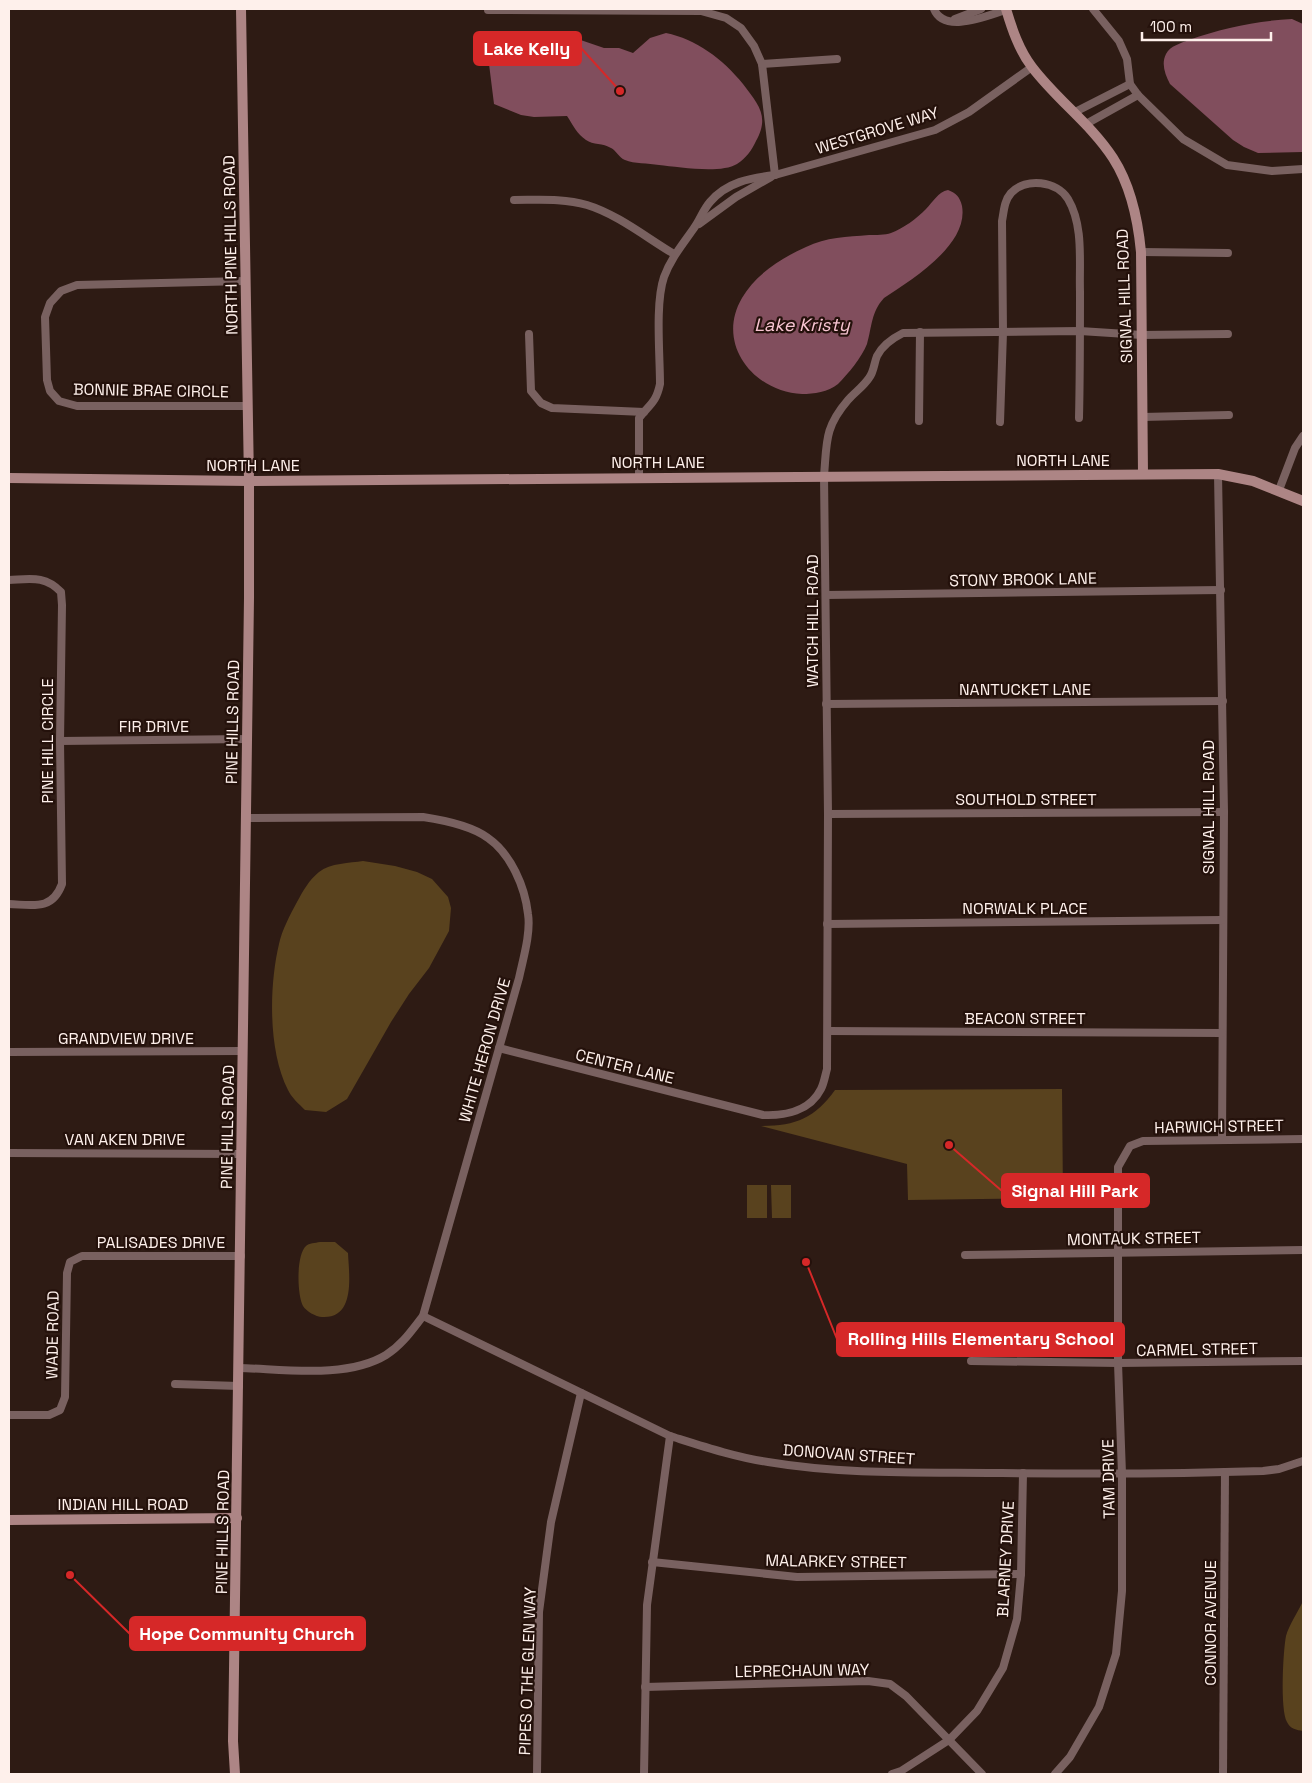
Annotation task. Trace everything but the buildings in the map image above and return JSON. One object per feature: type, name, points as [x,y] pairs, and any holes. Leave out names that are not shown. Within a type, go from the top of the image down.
[{"type":"street","name":"NORTH PINE HILLS ROAD","points":[[241,9],[249,481]]},
{"type":"street","points":[[934,9],[938,18],[948,22],[974,20],[1006,9]]},
{"type":"street","points":[[948,22],[981,9]]},
{"type":"street","name":"SIGNAL HILL ROAD","points":[[1006,9],[1017,41],[1032,67],[1086,124],[1114,159],[1126,185],[1136,216],[1141,252],[1143,474]]},
{"type":"street","points":[[1093,9],[1119,41],[1127,59],[1130,84],[1138,95],[1183,139],[1227,165],[1272,171],[1303,169]]},
{"type":"street","points":[[488,10],[701,11],[726,18],[741,28],[754,46],[762,64],[775,175]]},
{"type":"street","points":[[762,64],[837,58]]},
{"type":"street","name":"WESTGROVE WAY","points":[[639,477],[639,418],[653,404],[660,384],[659,304],[664,278],[674,254],[709,203],[722,190],[735,182],[775,175],[935,130],[969,112],[1032,67]]},
{"type":"street","points":[[1075,112],[1130,84]]},
{"type":"street","points":[[1086,124],[1138,95]]},
{"type":"street","name":"WESTGROVE WAY","points":[[695,226],[736,197],[775,175]]},
{"type":"street","points":[[1000,422],[1003,332],[1002,221],[1004,204],[1012,192],[1025,184],[1044,183],[1060,189],[1068,200],[1077,223],[1080,331],[1079,418]]},
{"type":"street","points":[[514,200],[562,201],[587,205],[609,215],[674,254]]},
{"type":"street","points":[[1141,252],[1228,252]]},
{"type":"street","name":"BONNIE BRAE CIRCLE","points":[[245,281],[77,284],[61,291],[50,303],[44,317],[47,380],[50,391],[58,401],[77,406],[248,406]]},
{"type":"street","name":"WATCH HILL ROAD","points":[[744,1110],[763,1115],[782,1116],[805,1107],[820,1090],[827,1069],[828,814],[824,476],[828,432],[836,415],[852,396],[865,385],[871,375],[878,354],[891,340],[903,333],[1080,331],[1142,334],[1228,334]]},
{"type":"street","points":[[919,421],[920,332]]},
{"type":"street","points":[[529,334],[532,391],[541,403],[552,408],[644,412]]},
{"type":"street","points":[[1142,417],[1229,415]]},
{"type":"street","points":[[1279,490],[1295,448],[1303,436]]},
{"type":"street","name":"SIGNAL HILL ROAD","points":[[1218,474],[1224,812],[1222,1140]]},
{"type":"street","name":"NORTH LANE","points":[[9,478],[249,481],[1218,474],[1253,480],[1303,501]]},
{"type":"street","name":"PINE HILLS ROAD","points":[[235,1774],[233,1741],[248,739],[249,481]]},
{"type":"street","name":"PINE HILL CIRCLE","points":[[9,580],[40,579],[53,583],[61,592],[60,740],[62,884],[51,902],[40,905],[9,904]]},
{"type":"street","name":"STONY BROOK LANE","points":[[826,595],[1221,590]]},
{"type":"street","name":"NANTUCKET LANE","points":[[826,704],[1223,701]]},
{"type":"street","name":"FIR DRIVE","points":[[60,740],[248,739]]},
{"type":"street","name":"SOUTHOLD STREET","points":[[828,814],[1224,812]]},
{"type":"street","name":"WHITE HERON DRIVE","points":[[239,1368],[330,1370],[365,1365],[386,1355],[406,1338],[423,1316],[526,949],[529,915],[522,886],[507,857],[488,838],[460,825],[423,817],[246,818]]},
{"type":"street","name":"NORWALK PLACE","points":[[827,924],[1222,920]]},
{"type":"street","name":"BEACON STREET","points":[[828,1031],[1222,1033]]},
{"type":"street","name":"CENTER LANE","points":[[499,1048],[744,1110]]},
{"type":"street","name":"GRANDVIEW DRIVE","points":[[9,1052],[243,1051]]},
{"type":"street","name":"HARWICH STREET","points":[[1118,1167],[1130,1146],[1143,1140],[1303,1139]]},
{"type":"street","name":"VAN AKEN DRIVE","points":[[9,1152],[242,1154]]},
{"type":"street","name":"TAM DRIVE","points":[[1055,1774],[1070,1757],[1100,1707],[1116,1654],[1122,1591],[1122,1474],[1118,1363],[1118,1167]]},
{"type":"street","name":"MONTAUK STREET","points":[[966,1255],[1303,1250]]},
{"type":"street","name":"PALISADES DRIVE","points":[[82,1256],[241,1256]]},
{"type":"street","name":"WADE ROAD","points":[[9,1415],[49,1415],[60,1410],[65,1397],[67,1273],[70,1262],[82,1256]]},
{"type":"street","name":"DONOVAN STREET","points":[[423,1316],[670,1436],[767,1462],[807,1467],[913,1472],[1122,1474],[1225,1472],[1279,1468],[1303,1462]]},
{"type":"street","name":"CARMEL STREET","points":[[971,1361],[1118,1363],[1303,1361]]},
{"type":"street","points":[[175,1384],[238,1386]]},
{"type":"street","name":"PIPES O THE GLEN WAY","points":[[538,1774],[539,1612],[551,1522],[581,1393]]},
{"type":"street","points":[[644,1774],[647,1605],[670,1436]]},
{"type":"street","name":"CONNOR AVENUE","points":[[1222,1774],[1225,1472]]},
{"type":"street","name":"BLARNEY DRIVE","points":[[892,1774],[901,1771],[949,1740],[977,1711],[1003,1668],[1017,1619],[1023,1473]]},
{"type":"street","name":"INDIAN HILL ROAD","points":[[9,1520],[237,1518]]},
{"type":"street","name":"MALARKEY STREET","points":[[652,1562],[797,1577],[1020,1574]]},
{"type":"street","name":"LEPRECHAUN WAY","points":[[645,1687],[868,1680],[890,1684],[906,1696],[982,1774]]},
{"type":"shaded area","points":[[363,861],[395,866],[417,872],[432,879],[448,897],[451,908],[449,931],[429,968],[391,1022],[347,1099],[326,1112],[305,1110],[293,1098],[281,1074],[274,1038],[272,1018],[273,979],[279,944],[294,907],[315,875],[329,867]]},
{"type":"shaded area","points":[[1062,1089],[1063,1198],[908,1200],[907,1164],[761,1126],[785,1124],[804,1118],[812,1114],[828,1100],[835,1090]]},
{"type":"shaded area","points":[[747,1185],[767,1185],[767,1218],[747,1218]]},
{"type":"shaded area","points":[[771,1185],[791,1185],[791,1218],[772,1218]]},
{"type":"shaded area","points":[[320,1242],[335,1242],[348,1253],[348,1294],[341,1311],[333,1316],[317,1316],[306,1310],[301,1301],[298,1275],[300,1258],[306,1246]]},
{"type":"shaded area","points":[[1303,1601],[1303,1731],[1292,1728],[1287,1722],[1283,1706],[1283,1680],[1286,1636]]},
{"type":"water","points":[[1292,19],[1303,24],[1303,152],[1258,153],[1233,140],[1170,84],[1164,69],[1165,58],[1168,51],[1173,47],[1201,36],[1252,23]]},
{"type":"water","points":[[666,33],[688,40],[718,58],[735,75],[757,104],[762,117],[760,132],[751,151],[737,164],[721,169],[699,169],[637,163],[623,159],[608,146],[592,143],[583,138],[567,116],[534,117],[521,115],[494,104],[489,64],[516,42],[534,35],[566,35],[604,48],[619,48],[633,53],[650,38]]},
{"type":"water","name":"Lake Kristy","points":[[948,190],[957,196],[962,206],[962,220],[957,234],[948,248],[936,260],[909,282],[884,298],[880,303],[874,314],[865,349],[838,384],[821,392],[802,394],[785,391],[769,385],[755,375],[744,362],[736,348],[733,332],[735,315],[742,298],[761,275],[787,256],[821,241],[886,234],[896,231],[914,220],[938,195]]},
{"type":"place","name":"Lake Kelly","points":[[620,91]]},
{"type":"place","name":"Signal Hill Park","points":[[949,1145]]},
{"type":"place","name":"Rolling Hills Elementary School","points":[[806,1262]]},
{"type":"place","name":"Hope Community Church","points":[[70,1575]]}]
